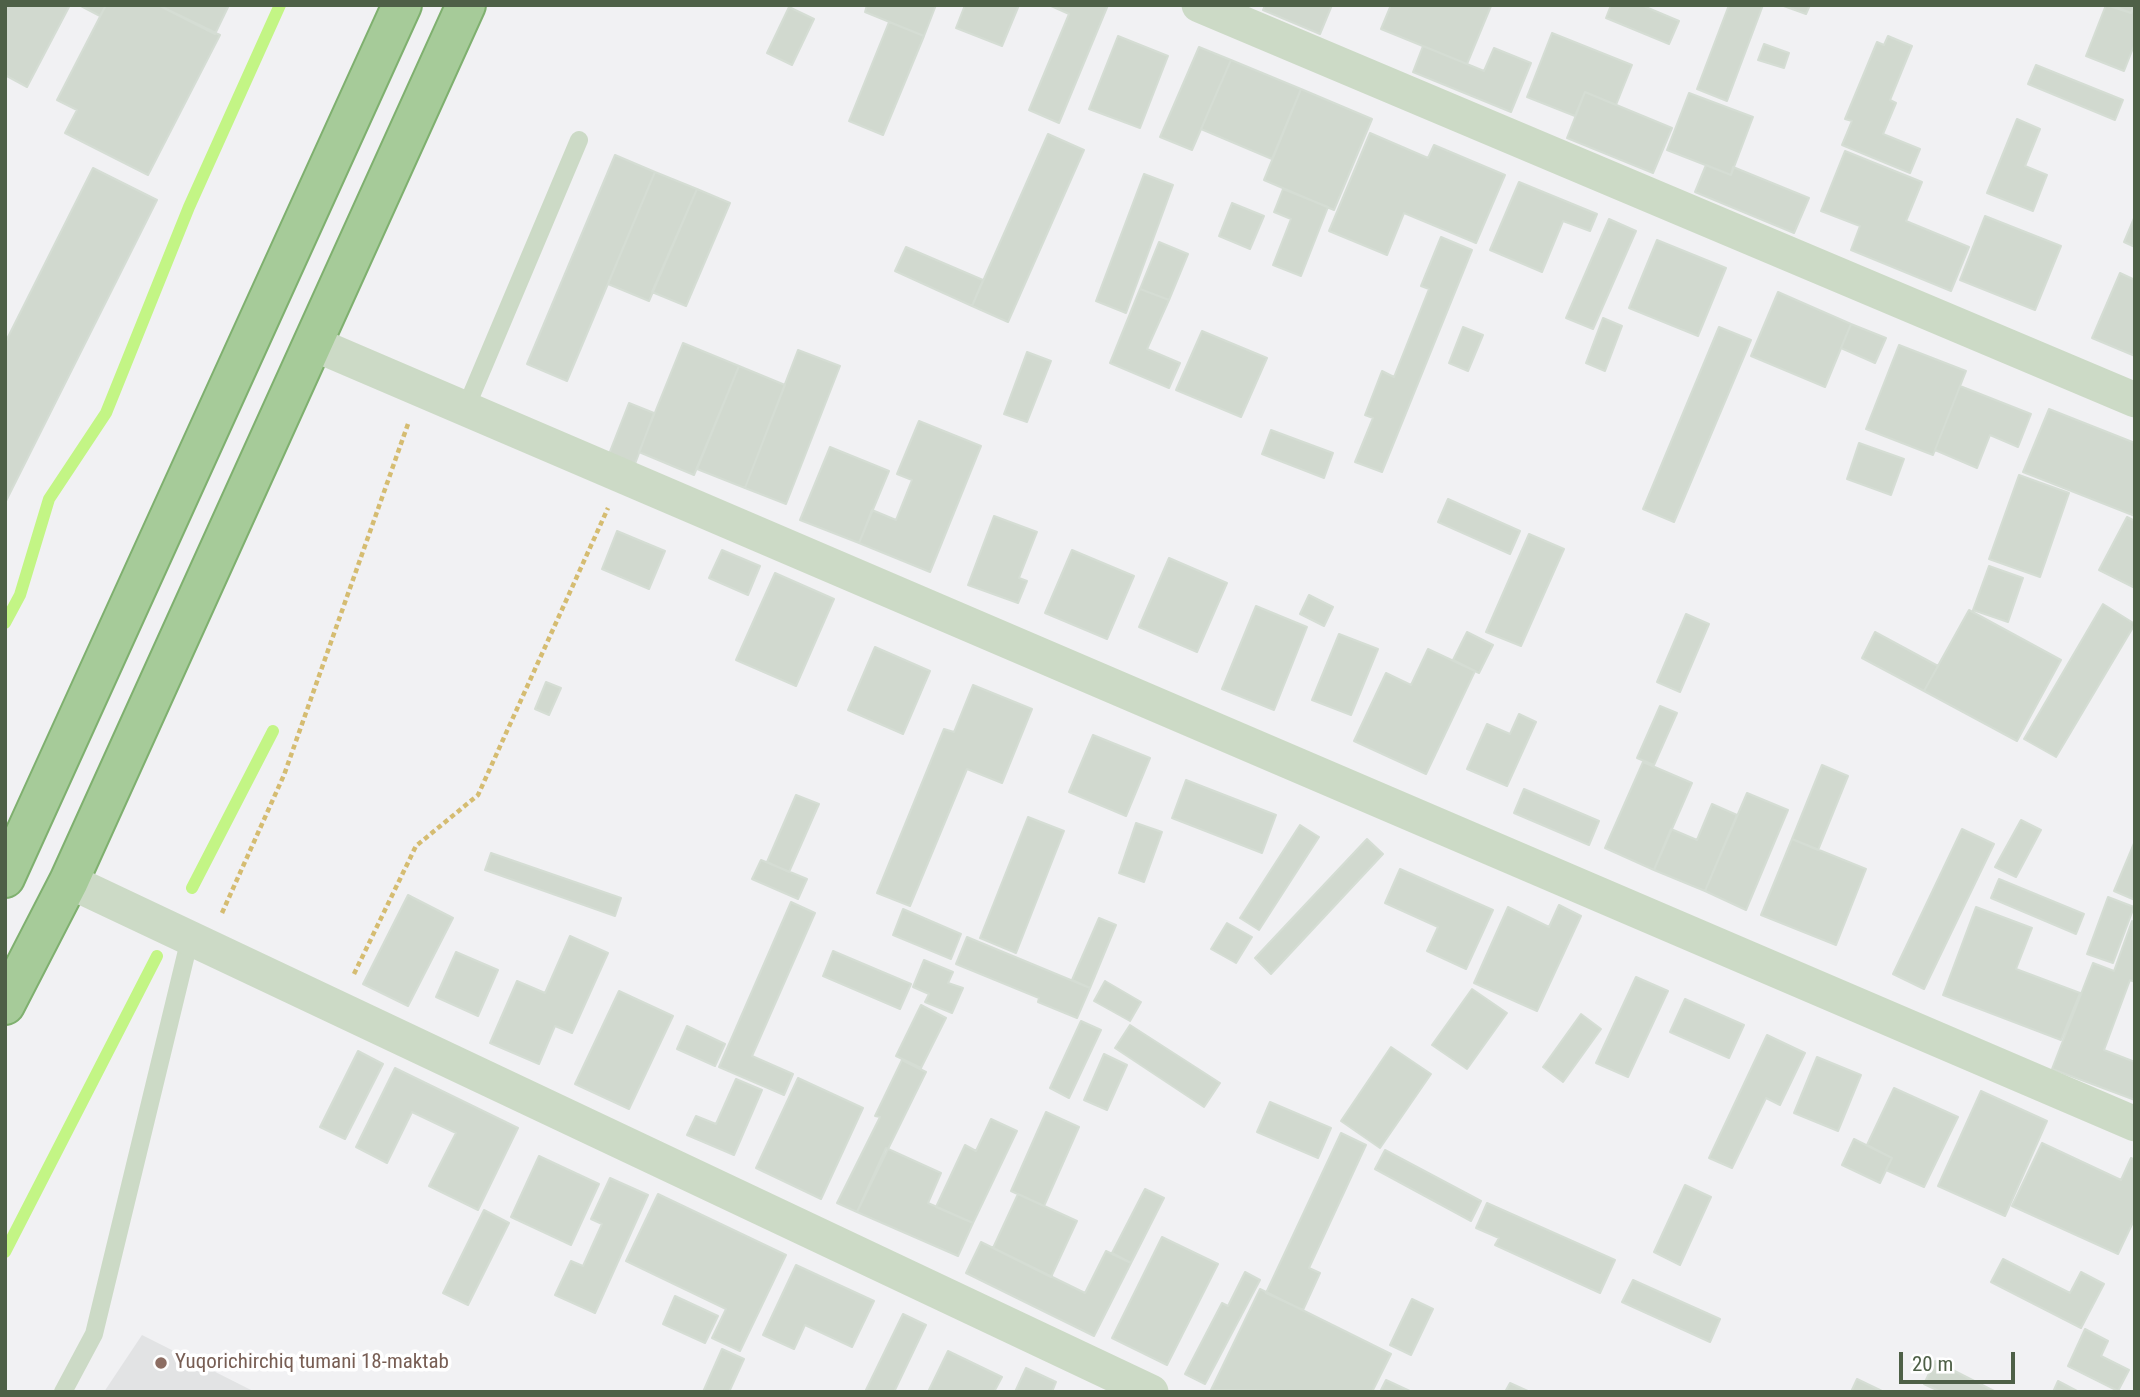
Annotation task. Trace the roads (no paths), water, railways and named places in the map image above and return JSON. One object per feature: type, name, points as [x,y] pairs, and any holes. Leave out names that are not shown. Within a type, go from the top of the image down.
[{"type":"highway","points":[[5,878],[402,5]]},
{"type":"highway","points":[[5,1005],[69,881],[466,5]]},
{"type":"street","points":[[1199,5],[2135,400]]},
{"type":"street","points":[[313,343],[2135,1124]]},
{"type":"street","points":[[69,881],[1151,1392]]},
{"type":"lane","points":[[465,410],[579,140]]},
{"type":"lane","points":[[63,1392],[94,1334],[199,942]]},
{"type":"waterway","points":[[5,623],[20,595],[49,499],[106,413],[189,207],[280,5]]},
{"type":"waterway","points":[[192,888],[273,731]]},
{"type":"waterway","points":[[5,1252],[157,956]]},
{"type":"place","name":"Yuqorichirchiq tumani 18-maktab","points":[[161,1363]]}]
